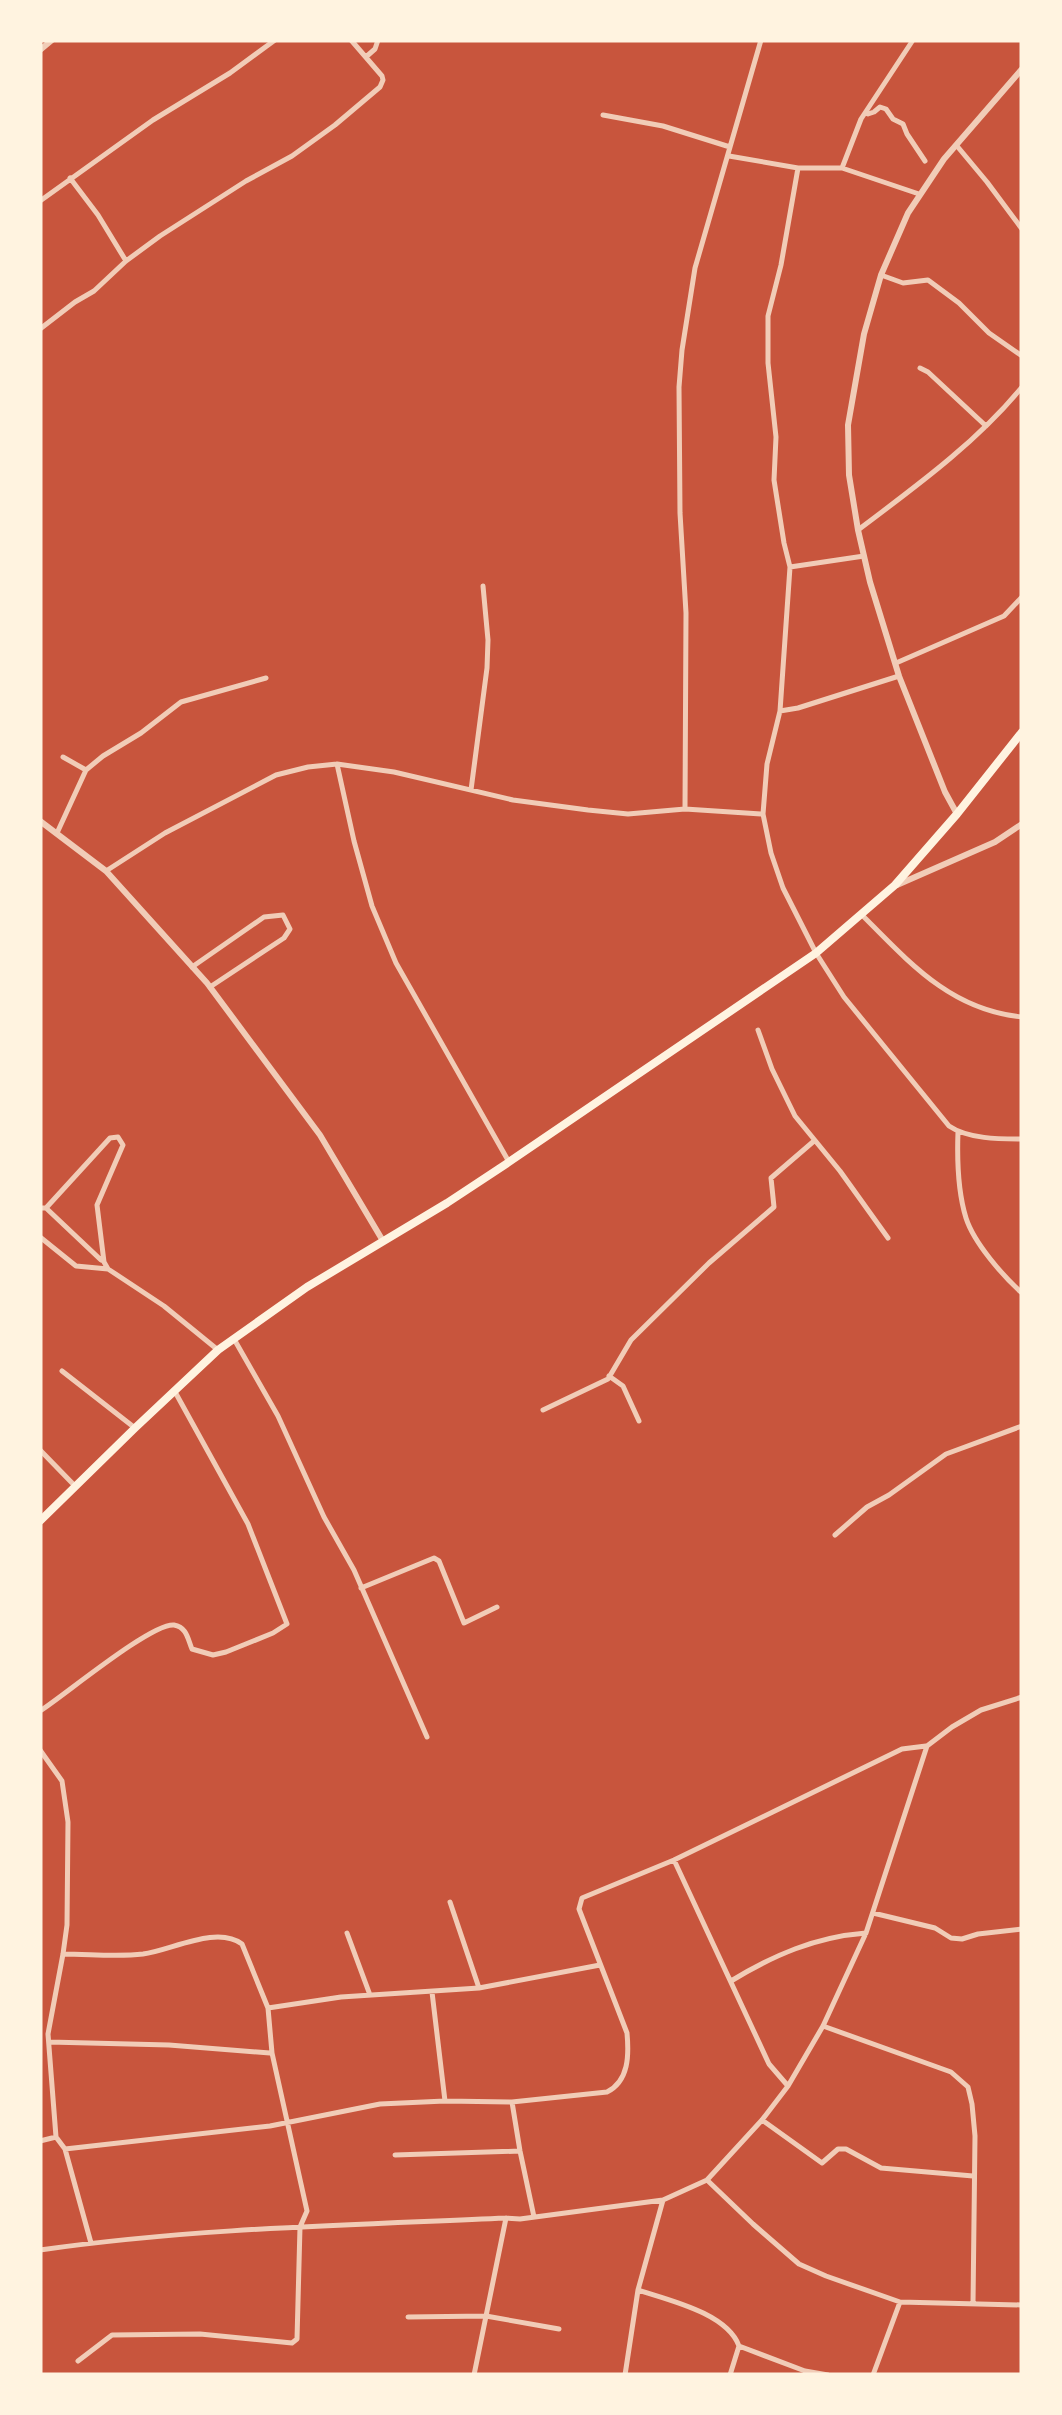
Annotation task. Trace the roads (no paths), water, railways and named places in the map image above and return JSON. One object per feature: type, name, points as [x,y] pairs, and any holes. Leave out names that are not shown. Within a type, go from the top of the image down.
[{"type":"main road","points":[[40,1521],[174,1390],[234,1338],[307,1287],[509,1162],[816,953],[896,885],[1022,732]]},
{"type":"street","points":[[41,46],[52,40]]},
{"type":"street","points":[[40,201],[275,40]]},
{"type":"street","points":[[40,329],[94,291],[126,261],[246,180],[292,156],[376,91],[382,76],[351,40]]},
{"type":"street","points":[[367,56],[378,40]]},
{"type":"street","points":[[685,809],[686,613],[679,387],[682,350],[695,268],[760,40]]},
{"type":"street","points":[[842,168],[864,114],[913,40]]},
{"type":"street","points":[[957,814],[899,676],[870,582],[849,476],[848,425],[864,334],[881,275],[908,213],[956,146],[1022,69]]},
{"type":"street","points":[[864,114],[886,108],[904,124],[926,161]]},
{"type":"street","points":[[603,115],[663,126],[730,146]]},
{"type":"street","points":[[956,146],[1022,229]]},
{"type":"street","points":[[728,156],[798,168],[842,168],[919,194]]},
{"type":"street","points":[[798,168],[768,316],[776,437],[774,480],[790,567],[780,710],[767,764],[762,814],[783,888],[844,997],[949,1126],[958,1132],[1022,1139]]},
{"type":"street","points":[[70,178],[126,261]]},
{"type":"street","points":[[881,275],[903,283],[928,280],[1022,356]]},
{"type":"street","points":[[920,368],[986,426]]},
{"type":"street","points":[[858,530],[986,426],[1022,387]]},
{"type":"street","points":[[790,567],[864,556]]},
{"type":"street","points":[[471,790],[487,668],[484,586]]},
{"type":"street","points":[[896,663],[1004,616],[1022,597]]},
{"type":"street","points":[[780,710],[816,703],[899,676]]},
{"type":"street","points":[[58,833],[86,770],[102,756],[141,733],[181,702],[266,678]]},
{"type":"street","points":[[62,757],[86,770]]},
{"type":"street","points":[[106,871],[178,826],[276,775],[338,764],[394,772],[513,800],[588,810],[628,814],[685,809],[762,814]]},
{"type":"street","points":[[338,764],[372,906],[396,963],[509,1162]]},
{"type":"street","points":[[40,821],[106,871],[210,987],[320,1136],[383,1241]]},
{"type":"street","points":[[896,885],[995,842],[1022,824]]},
{"type":"street","points":[[861,914],[931,982],[960,1000],[1006,1016],[1022,1017]]},
{"type":"street","points":[[192,967],[264,917],[283,915],[290,929],[284,938],[210,987]]},
{"type":"street","points":[[758,1030],[795,1116],[888,1238]]},
{"type":"street","points":[[958,1132],[967,1220],[973,1234],[1022,1294]]},
{"type":"street","points":[[106,1266],[97,1205],[122,1145],[118,1137],[110,1138],[43,1208],[106,1266],[218,1350]]},
{"type":"street","points":[[543,1410],[608,1379],[631,1340],[709,1262],[774,1207],[772,1178],[814,1141]]},
{"type":"street","points":[[40,1237],[76,1266],[106,1266]]},
{"type":"street","points":[[234,1338],[278,1416],[427,1737]]},
{"type":"street","points":[[62,1370],[134,1428]]},
{"type":"street","points":[[609,1376],[622,1386],[640,1421]]},
{"type":"street","points":[[40,1710],[127,1647],[172,1624],[187,1634],[192,1649],[213,1655],[252,1642],[287,1624],[248,1524],[174,1390]]},
{"type":"street","points":[[835,1536],[867,1507],[946,1454],[1022,1426]]},
{"type":"street","points":[[40,1450],[75,1486]]},
{"type":"street","points":[[361,1588],[434,1558],[439,1561],[464,1622],[498,1607]]},
{"type":"street","points":[[65,2149],[288,2122],[380,2104],[512,2102],[607,2092],[618,2086],[624,2074],[629,2051],[627,2033],[579,1908],[582,1898],[674,1860],[902,1749],[927,1746],[981,1710],[1022,1697]]},
{"type":"street","points":[[40,2250],[300,2227],[534,2218],[663,2200],[707,2180],[788,2086],[823,2026],[866,1933],[927,1746]]},
{"type":"street","points":[[40,1750],[62,1781],[66,1807],[64,1954],[44,2034],[48,2042],[56,2138],[65,2149],[91,2243]]},
{"type":"street","points":[[674,1860],[768,2064],[788,2086]]},
{"type":"street","points":[[450,1902],[480,1988]]},
{"type":"street","points":[[873,1913],[935,1928],[951,1938],[1022,1929]]},
{"type":"street","points":[[348,1933],[370,1995]]},
{"type":"street","points":[[730,1981],[790,1949],[827,1938],[866,1933]]},
{"type":"street","points":[[64,1954],[146,1954],[226,1936],[242,1944],[268,2008],[272,2053],[307,2211],[300,2227],[295,2342],[200,2334],[112,2336],[78,2361]]},
{"type":"street","points":[[268,2008],[340,1996],[480,1988],[601,1965]]},
{"type":"street","points":[[432,1992],[446,2101]]},
{"type":"street","points":[[823,2026],[951,2072],[968,2087],[976,2136],[973,2304]]},
{"type":"street","points":[[48,2042],[272,2053]]},
{"type":"street","points":[[512,2102],[534,2218]]},
{"type":"street","points":[[762,2120],[822,2163],[838,2149],[881,2168],[973,2176]]},
{"type":"street","points":[[40,2141],[56,2138]]},
{"type":"street","points":[[395,2155],[520,2150]]},
{"type":"street","points":[[707,2180],[799,2264],[838,2281],[900,2302],[1022,2305]]},
{"type":"street","points":[[625,2375],[638,2290],[663,2200]]},
{"type":"street","points":[[474,2375],[506,2218]]},
{"type":"street","points":[[638,2290],[692,2307],[737,2339],[739,2346],[730,2375]]},
{"type":"street","points":[[873,2375],[900,2302]]},
{"type":"street","points":[[408,2316],[486,2316],[560,2329]]},
{"type":"street","points":[[739,2346],[805,2371],[828,2375]]}]
